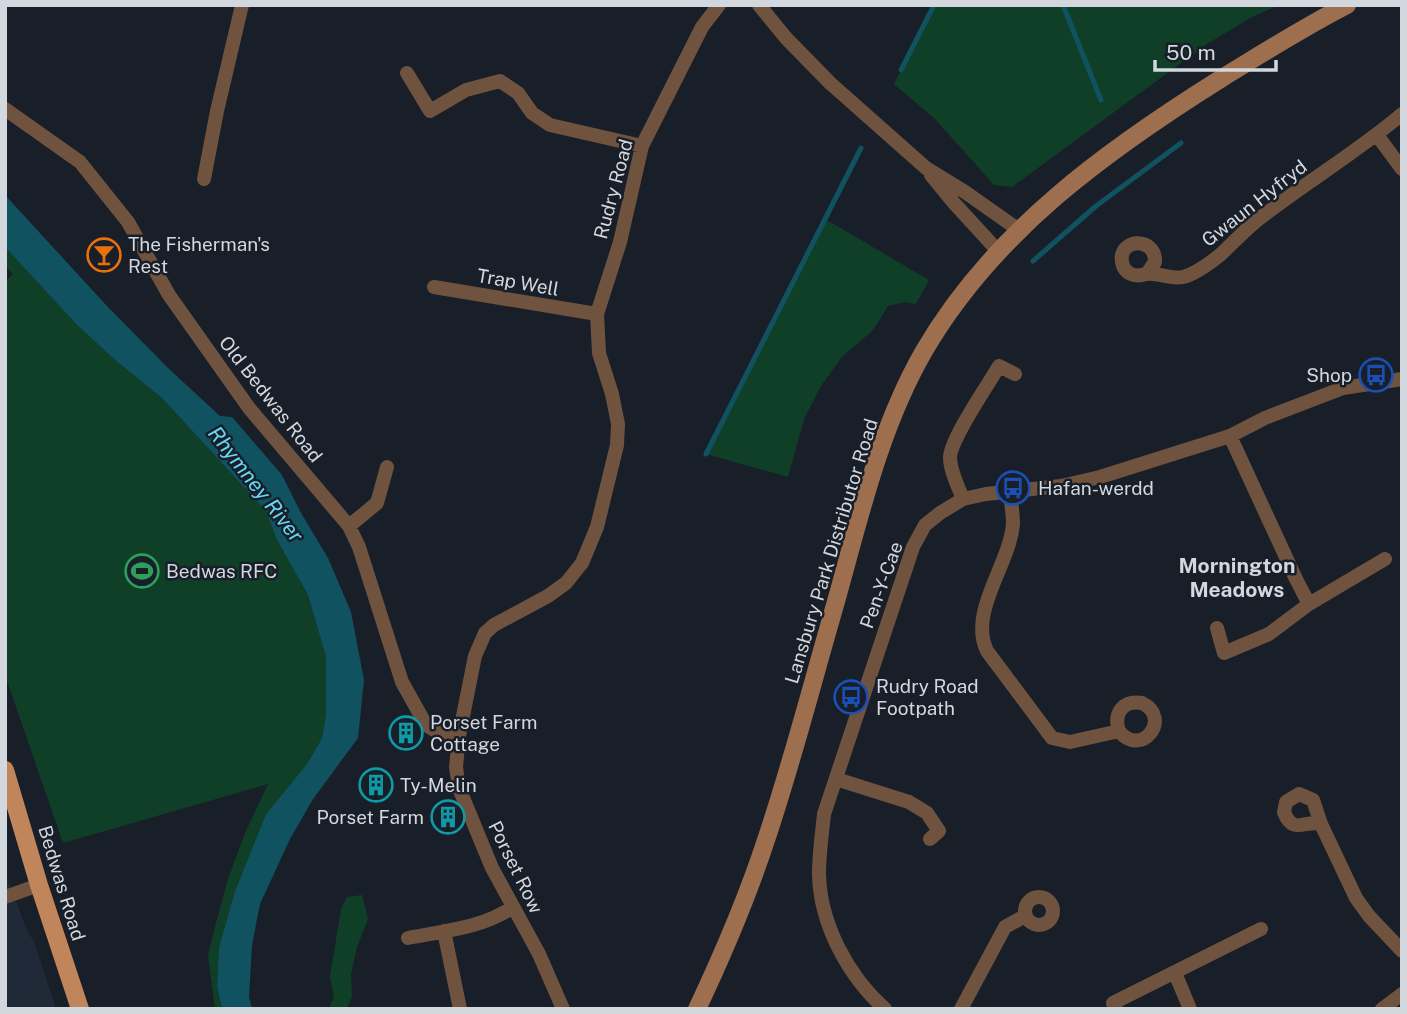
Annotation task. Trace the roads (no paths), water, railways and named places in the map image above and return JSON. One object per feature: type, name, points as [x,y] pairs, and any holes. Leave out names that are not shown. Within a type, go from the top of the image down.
[{"type":"main road","name":"Bedwas Road","points":[[5,770],[80,1009]]},
{"type":"street","points":[[204,179],[242,5]]},
{"type":"street","name":"Rudry Road","points":[[597,314],[620,242],[642,146],[702,27],[719,5]]},
{"type":"street","points":[[759,5],[795,48],[830,83],[926,168],[1019,230]]},
{"type":"street","name":"Lansbury Park Distributor Road","points":[[697,1009],[726,948],[766,841],[872,478],[893,418],[912,372],[937,331],[998,251],[1067,186],[1171,110],[1304,27],[1346,5]]},
{"type":"street","points":[[407,73],[430,111],[466,90],[500,81],[518,93],[532,113],[550,125],[642,146]]},
{"type":"street","name":"Old Bedwas Road","points":[[5,109],[80,162],[128,222],[169,295],[249,408],[349,526],[359,547],[402,682],[426,725],[436,732],[459,736]]},
{"type":"street","name":"Gwaun Hyfryd","points":[[1147,274],[1184,277],[1202,268],[1254,222],[1377,135],[1402,114]]},
{"type":"street","points":[[1377,135],[1402,169]]},
{"type":"street","points":[[926,168],[954,204],[998,251]]},
{"type":"street","name":"Trap Well","points":[[433,287],[597,314]]},
{"type":"street","name":"Porset Row","points":[[562,1009],[544,964],[492,868],[459,788],[456,767],[459,736],[481,639],[494,625],[548,596],[574,574],[582,563],[597,527],[615,456],[618,424],[599,353],[597,314]]},
{"type":"street","points":[[963,499],[953,476],[950,457],[955,442],[999,366],[1015,374]]},
{"type":"street","name":"Pen-Y-Cae","points":[[878,1006],[846,962],[837,944],[822,900],[819,876],[821,840],[824,814],[914,547],[925,525],[963,499],[1061,486],[1100,477],[1230,436],[1285,409],[1343,388],[1402,379]]},
{"type":"street","points":[[1230,436],[1309,604]]},
{"type":"street","points":[[349,526],[377,503],[387,467]]},
{"type":"street","points":[[1010,492],[1013,526],[986,609],[981,628],[982,641],[1052,738],[1070,742],[1119,731]]},
{"type":"street","points":[[1217,628],[1224,653],[1269,634],[1309,604],[1385,559]]},
{"type":"street","points":[[836,779],[902,799],[922,808],[939,831],[930,839]]},
{"type":"street","points":[[1321,824],[1356,898],[1402,951]]},
{"type":"street","points":[[5,897],[39,885]]},
{"type":"street","points":[[408,938],[492,919],[513,907]]},
{"type":"street","points":[[961,1009],[1005,927],[1025,915]]},
{"type":"street","points":[[1116,1009],[1114,1003],[1261,929]]},
{"type":"street","points":[[443,931],[460,1009]]},
{"type":"street","points":[[1175,973],[1189,1009]]},
{"type":"street","points":[[1382,1009],[1402,995]]},
{"type":"water","name":"Rhymney River","points":[[5,195],[168,368],[220,416],[232,417],[282,475],[328,558],[351,612],[364,680],[358,738],[313,799],[290,839],[260,904],[252,945],[249,997],[252,1009],[222,1009],[217,986],[219,947],[235,891],[266,814],[307,764],[322,738],[326,714],[326,657],[308,595],[277,540],[266,511],[162,398],[77,325],[5,247]]},
{"type":"waterway","points":[[901,70],[934,5]]},
{"type":"waterway","points":[[1063,5],[1101,100]]},
{"type":"waterway","points":[[1033,261],[1096,206],[1181,143]]},
{"type":"waterway","points":[[706,454],[861,148]]},
{"type":"place","name":"The Fisherman's Rest","points":[[104,255]]},
{"type":"place","name":"Shop","points":[[1376,375]]},
{"type":"place","name":"Hafan-werdd","points":[[1013,488]]},
{"type":"place","name":"Bedwas RFC","points":[[142,571]]},
{"type":"place","name":"Rudry Road Footpath","points":[[851,697]]},
{"type":"place","name":"Porset Farm Cottage","points":[[406,733]]},
{"type":"place","name":"Ty-Melin","points":[[376,785]]},
{"type":"place","name":"Porset Farm","points":[[448,817]]},
{"type":"district","name":"Mornington Meadows","points":[[1237,577]]}]
